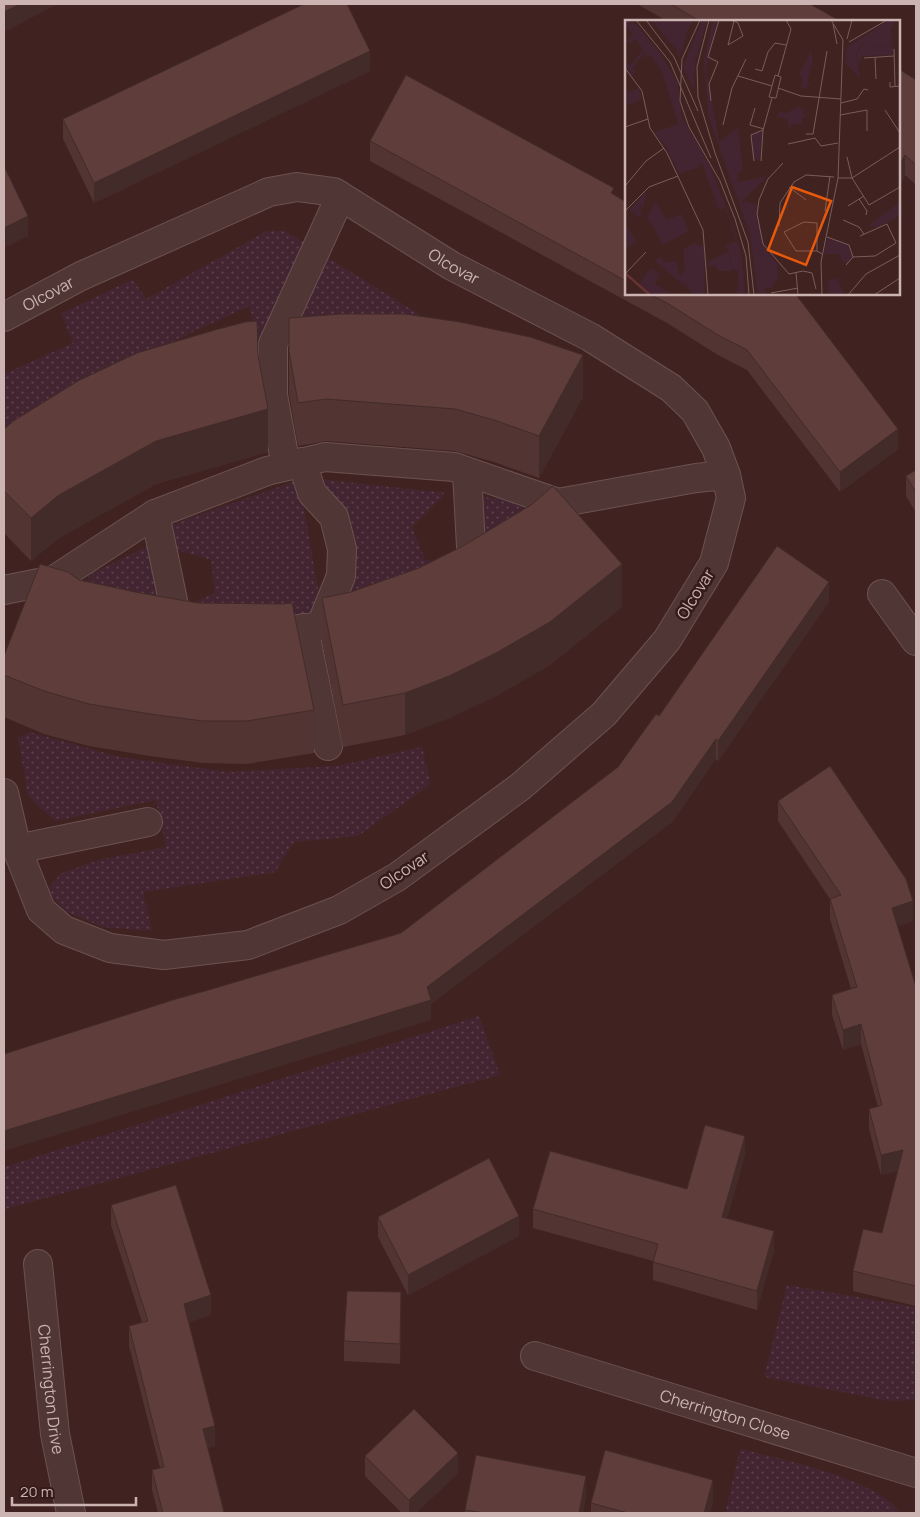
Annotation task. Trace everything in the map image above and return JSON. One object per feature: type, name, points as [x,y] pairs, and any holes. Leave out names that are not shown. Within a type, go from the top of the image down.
[{"type":"street","name":"Olcovar","points":[[4,317],[81,276],[270,192],[296,187],[334,192],[452,266],[590,337],[671,388],[695,411],[716,448],[726,475],[731,498],[714,564],[666,640],[604,714],[520,787],[397,877],[339,910],[248,945],[164,955],[110,948],[64,930],[41,910],[18,849],[4,793]]},
{"type":"street","points":[[328,746],[312,626],[341,576],[342,548],[334,517],[312,493],[294,464],[273,395],[272,344],[340,196]]},
{"type":"street","points":[[4,590],[54,580],[155,514],[268,471],[325,457],[454,467],[558,503],[696,478],[726,475]]},
{"type":"street","points":[[467,472],[473,564]]},
{"type":"street","points":[[537,522],[558,503]]},
{"type":"street","points":[[150,620],[190,628],[155,514]]},
{"type":"street","points":[[54,580],[75,600]]},
{"type":"street","points":[[882,594],[916,641]]},
{"type":"street","points":[[237,631],[282,631],[346,620],[383,607]]},
{"type":"street","points":[[18,849],[148,822]]},
{"type":"street","name":"Cherrington Drive","points":[[38,1264],[55,1434],[71,1513]]},
{"type":"street","name":"Cherrington Close","points":[[535,1356],[916,1472]]},
{"type":"shaded area","points":[[267,231],[285,231],[433,323],[430,338],[261,346],[249,306],[176,340],[176,355],[4,463],[4,374],[73,343],[61,314],[133,279],[146,299]]},
{"type":"shaded area","points":[[319,479],[446,493],[412,527],[425,560],[463,564],[341,612]]},
{"type":"shaded area","points":[[299,480],[321,606],[315,621],[182,607],[215,593],[211,560],[176,550],[170,525]]},
{"type":"shaded area","points":[[472,496],[535,502],[481,553]]},
{"type":"shaded area","points":[[152,544],[162,612],[93,606],[88,575]]},
{"type":"shaded area","points":[[30,732],[120,757],[229,772],[337,766],[422,747],[431,784],[358,836],[294,842],[275,872],[143,892],[152,931],[103,927],[67,912],[47,891],[60,874],[98,860],[166,847],[156,800],[55,821],[28,796],[18,738]]},
{"type":"shaded area","points":[[479,1016],[500,1075],[5,1209],[4,1167]]},
{"type":"shaded area","points":[[787,1285],[916,1307],[916,1400],[889,1401],[764,1377]]},
{"type":"shaded area","points":[[740,1449],[827,1472],[851,1481],[872,1490],[889,1501],[900,1513],[725,1513]]},
{"type":"building","points":[[4,4],[20,4],[4,12]]},
{"type":"building","points":[[304,4],[347,4],[370,51],[94,183],[63,119]]},
{"type":"building","points":[[671,4],[810,4],[838,20],[698,20]]},
{"type":"building","points":[[900,70],[916,80],[916,165],[905,155],[900,164]]},
{"type":"building","points":[[406,75],[614,188],[611,193],[625,201],[625,280],[370,141]]},
{"type":"building","points":[[4,166],[28,216],[4,228]]},
{"type":"building","points":[[651,295],[797,296],[898,429],[840,472],[747,350],[718,335]]},
{"type":"building","points":[[341,314],[405,314],[460,322],[530,337],[583,355],[539,436],[455,409],[326,399],[298,403],[289,351],[289,318]]},
{"type":"building","points":[[257,321],[258,355],[268,409],[156,441],[59,495],[31,518],[4,491],[4,429],[15,420],[78,381],[137,353],[245,322]]},
{"type":"building","points":[[916,470],[916,493],[906,476]]},
{"type":"building","points":[[553,486],[622,564],[550,622],[496,653],[449,676],[405,693],[343,705],[322,598],[351,592],[419,568],[463,546],[531,505]]},
{"type":"building","points":[[777,546],[829,582],[718,741],[716,739],[672,802],[427,987],[431,1000],[4,1131],[4,1054],[176,999],[401,933],[618,767],[656,714],[659,716]]},
{"type":"building","points":[[40,564],[68,572],[79,580],[198,603],[292,603],[314,710],[247,721],[203,721],[89,704],[44,691],[4,675],[4,656]]},
{"type":"building","points":[[830,766],[906,879],[913,901],[892,908],[916,987],[916,1286],[853,1271],[863,1229],[882,1233],[903,1150],[881,1155],[869,1109],[882,1105],[861,1024],[843,1030],[832,995],[857,987],[830,899],[841,895],[778,801]]},
{"type":"building","points":[[705,1125],[745,1136],[722,1217],[774,1231],[757,1291],[653,1262],[658,1244],[533,1209],[550,1151],[687,1189]]},
{"type":"building","points":[[489,1158],[519,1216],[408,1275],[378,1217]]},
{"type":"building","points":[[176,1185],[211,1295],[184,1304],[215,1426],[203,1429],[224,1512],[219,1513],[163,1513],[152,1470],[164,1467],[129,1326],[148,1321],[111,1205]]},
{"type":"building","points":[[347,1291],[401,1292],[400,1344],[344,1341]]},
{"type":"building","points":[[414,1409],[458,1453],[409,1500],[365,1456]]},
{"type":"building","points":[[605,1450],[713,1480],[704,1513],[628,1513],[591,1503]]},
{"type":"building","points":[[476,1455],[586,1476],[579,1513],[485,1513],[465,1510]]}]
